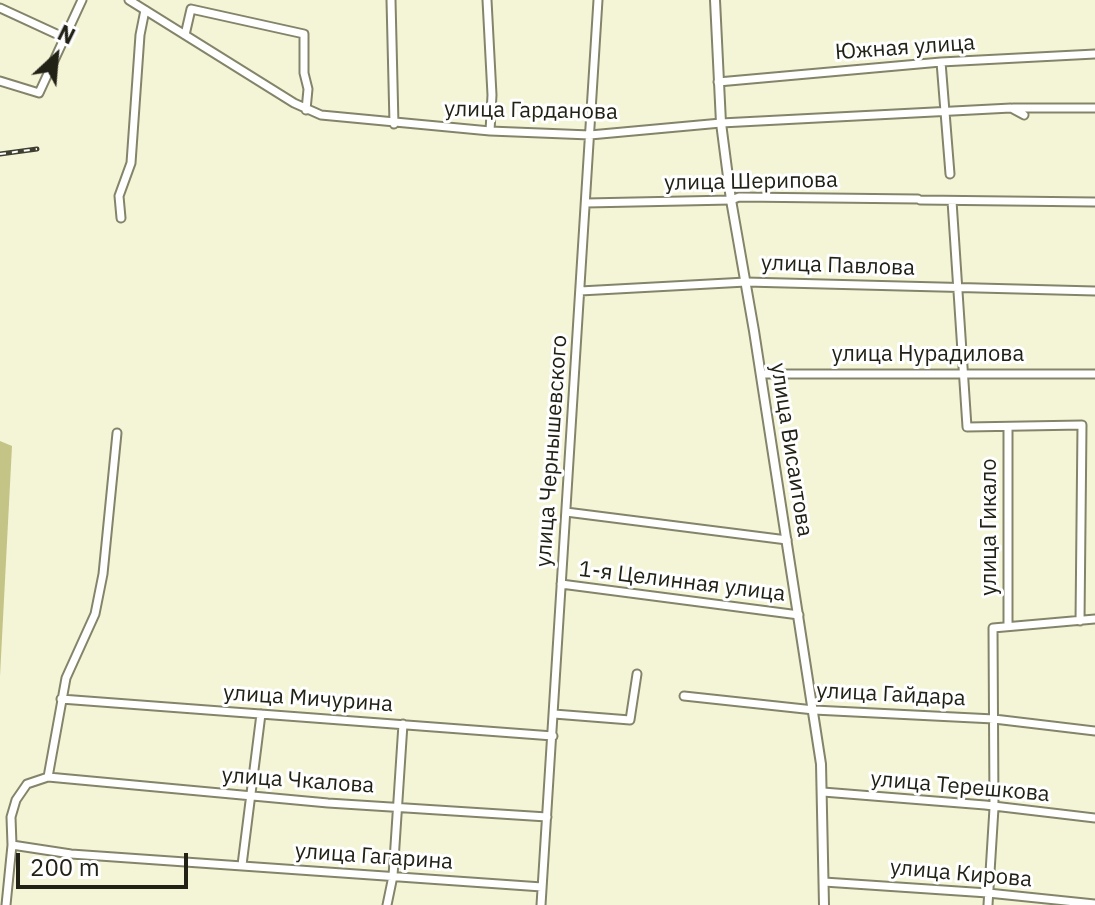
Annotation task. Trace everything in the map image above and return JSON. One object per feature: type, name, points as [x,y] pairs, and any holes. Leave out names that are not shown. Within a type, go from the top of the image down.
[{"type":"street","points":[[0,81],[39,93],[82,0]]},
{"type":"street","name":"улица Гарданова","points":[[129,0],[306,110],[321,115],[394,124],[590,135],[721,123],[1011,108],[1095,108]]},
{"type":"street","points":[[185,35],[192,0]]},
{"type":"street","points":[[391,0],[394,124]]},
{"type":"street","points":[[487,0],[492,95],[490,131]]},
{"type":"street","name":"улица Чернышевского","points":[[541,905],[598,0]]},
{"type":"street","name":"улица Висаитова","points":[[715,0],[721,123],[731,200],[814,710],[823,792],[824,905]]},
{"type":"street","points":[[0,8],[63,37]]},
{"type":"street","points":[[191,12],[191,9],[304,34],[304,73],[308,89],[306,110]]},
{"type":"street","points":[[121,218],[119,196],[131,163],[140,35],[145,10]]},
{"type":"street","name":"Южная улица","points":[[718,82],[941,62],[1095,54]]},
{"type":"street","points":[[941,62],[950,174]]},
{"type":"street","points":[[1011,108],[1024,115]]},
{"type":"street","name":"улица Шерипова","points":[[586,203],[731,200],[739,197],[1095,202]]},
{"type":"street","points":[[952,201],[967,427],[1082,425],[1080,621]]},
{"type":"street","name":"улица Павлова","points":[[580,291],[746,282],[1095,291]]},
{"type":"street","name":"улица Нурадилова","points":[[761,374],[1095,374]]},
{"type":"street","name":"улица Гикало","points":[[1008,428],[1008,626]]},
{"type":"street","points":[[6,905],[12,845],[11,817],[16,800],[27,784],[48,777],[66,678],[95,614],[103,574],[117,433]]},
{"type":"street","points":[[566,512],[787,540]]},
{"type":"street","name":"1-я Целинная улица","points":[[561,584],[799,615]]},
{"type":"street","points":[[988,905],[994,808],[993,628],[1095,619]]},
{"type":"street","points":[[554,714],[630,720],[637,674]]},
{"type":"street","name":"улица Гайдара","points":[[684,696],[814,710],[994,719],[1095,731]]},
{"type":"street","name":"улица Мичурина","points":[[61,699],[553,736]]},
{"type":"street","points":[[242,865],[261,714]]},
{"type":"street","points":[[387,905],[393,876],[403,724]]},
{"type":"street","name":"улица Чкалова","points":[[48,777],[251,797],[547,817]]},
{"type":"street","name":"улица Терешкова","points":[[823,792],[1095,818]]},
{"type":"street","name":"улица Гагарина","points":[[12,845],[71,854],[542,887]]},
{"type":"street","name":"улица Кирова","points":[[824,882],[1095,904]]},
{"type":"green space","points":[[0,441],[12,446],[0,676]]},
{"type":"railway","points":[[0,154],[37,149]]}]
